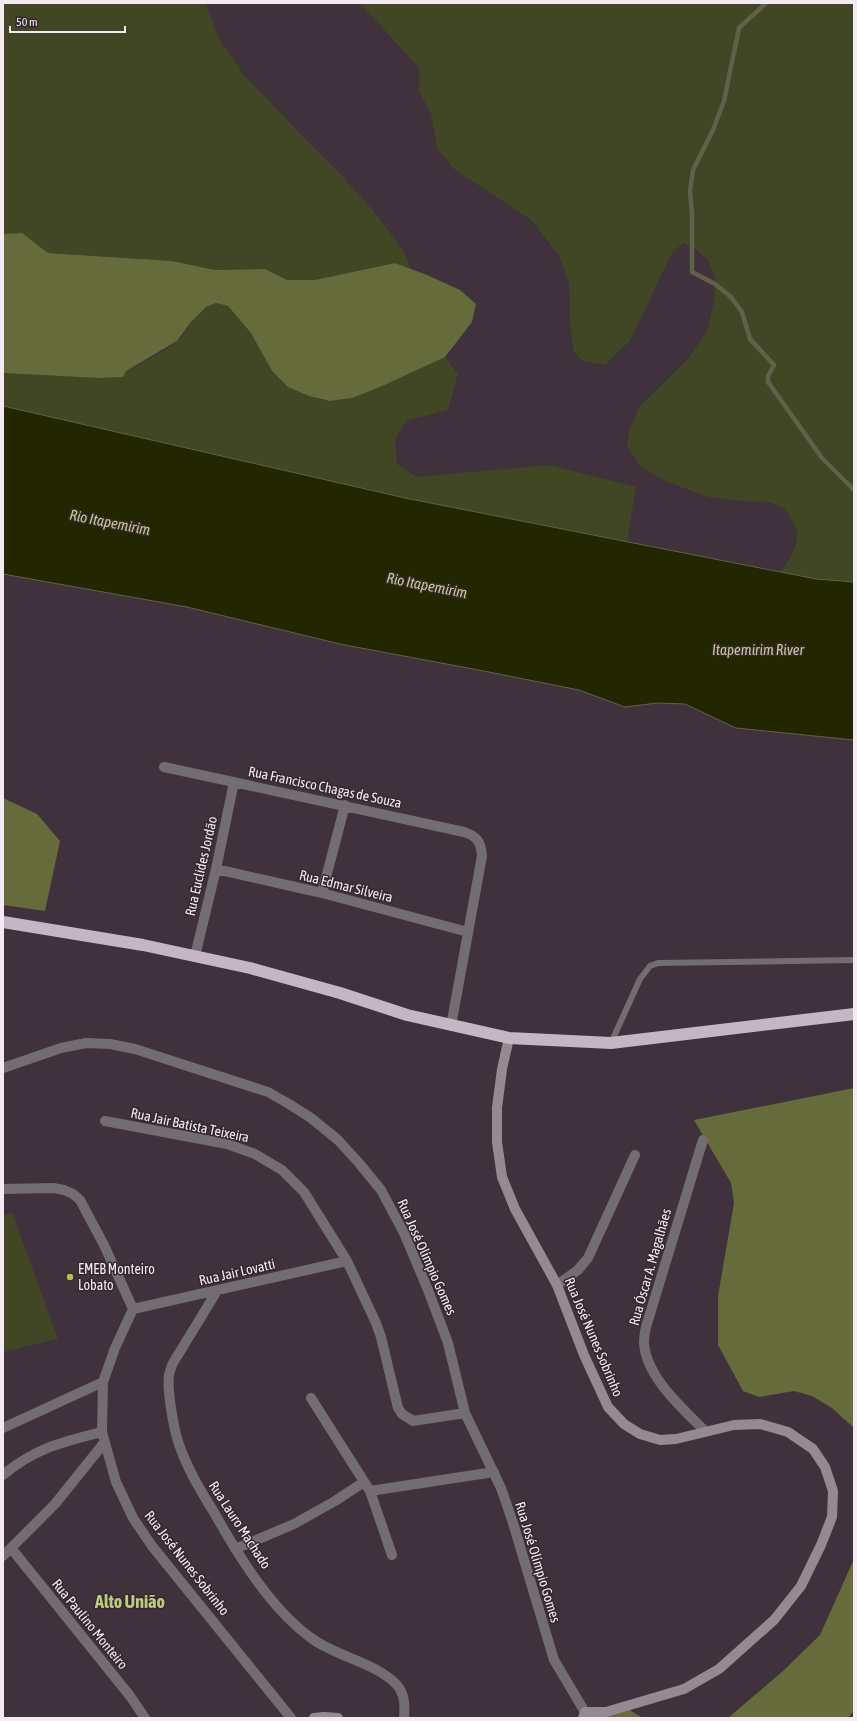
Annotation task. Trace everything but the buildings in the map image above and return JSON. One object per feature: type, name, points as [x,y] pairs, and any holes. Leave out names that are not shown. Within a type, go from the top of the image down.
[{"type":"highway","points":[[3,922],[143,945],[250,968],[340,993],[407,1015],[510,1038],[611,1043],[854,1014]]},
{"type":"street","name":"Rua Francisco Chagas de Souza","points":[[164,767],[464,832],[478,839],[481,846],[482,856],[468,932]]},
{"type":"street","name":"Rua Euclides Jordão","points":[[195,956],[216,869],[234,782]]},
{"type":"street","points":[[322,893],[344,806]]},
{"type":"street","name":"Rua Edmar Silveira","points":[[216,869],[322,893],[468,932]]},
{"type":"street","points":[[452,1026],[468,932]]},
{"type":"street","name":"Rua José Nunes Sobrinho","points":[[510,1038],[502,1069],[496,1108],[497,1142],[502,1177],[515,1209],[557,1284],[584,1355],[608,1407],[624,1424],[640,1434],[660,1440],[676,1439],[734,1425],[760,1424],[788,1432],[813,1449],[825,1467],[833,1491],[832,1517],[821,1545],[801,1586],[774,1620],[719,1669],[684,1689],[606,1712],[584,1715]]},
{"type":"street","name":"Rua José Olímpio Gomes","points":[[3,1068],[61,1048],[86,1043],[110,1044],[135,1049],[268,1092],[311,1118],[338,1140],[381,1190],[404,1233],[448,1342],[465,1413],[494,1472],[513,1523],[554,1660],[584,1715]]},
{"type":"street","name":"Rua Jair Batista Teixeira","points":[[105,1121],[227,1144],[262,1158],[282,1170],[304,1192],[347,1261],[379,1330],[398,1408],[402,1414],[413,1421],[465,1413]]},
{"type":"street","name":"Rua Óscar A. Magalhães","points":[[703,1140],[646,1327],[644,1343],[648,1360],[654,1374],[672,1398],[705,1431]]},
{"type":"street","points":[[557,1284],[578,1270],[588,1258],[636,1155]]},
{"type":"street","points":[[3,1189],[53,1188],[68,1192],[80,1200],[104,1245],[133,1309],[115,1348],[102,1382],[3,1428]]},
{"type":"street","name":"Rua Jair Lovatti","points":[[133,1309],[347,1261]]},
{"type":"street","name":"Rua Lauro Machado","points":[[217,1291],[173,1363],[169,1375],[169,1390],[178,1438],[197,1484],[235,1549],[269,1595],[294,1624],[314,1640],[337,1654],[384,1674],[398,1685],[404,1695],[404,1718]]},
{"type":"street","name":"Rua José Nunes Sobrinho","points":[[102,1382],[102,1432],[104,1443],[116,1482],[137,1524],[152,1546],[291,1718]]},
{"type":"street","points":[[311,1398],[370,1491],[392,1555]]},
{"type":"street","points":[[3,1475],[18,1462],[37,1451],[56,1444],[102,1432]]},
{"type":"street","points":[[3,1556],[55,1504],[104,1443]]},
{"type":"street","points":[[370,1491],[494,1472]]},
{"type":"street","points":[[235,1549],[294,1524],[336,1501],[364,1482]]},
{"type":"street","name":"Rua Paulino Monteiro","points":[[11,1548],[130,1696],[145,1718]]},
{"type":"street","points":[[314,1718],[338,1718]]},
{"type":"lane","points":[[611,1043],[640,979],[650,966],[658,963],[854,960]]},
{"type":"shaded area","points":[[3,3],[206,3],[218,37],[244,75],[370,207],[402,248],[411,269],[395,263],[315,280],[287,280],[265,269],[215,270],[172,261],[48,253],[22,233],[3,234]]},
{"type":"shaded area","points":[[360,3],[854,3],[854,582],[816,579],[780,572],[789,560],[796,545],[797,531],[786,509],[770,502],[741,501],[709,497],[667,482],[641,467],[627,446],[629,431],[640,406],[689,358],[707,331],[714,303],[715,277],[708,260],[694,248],[683,243],[672,253],[630,341],[605,365],[582,361],[574,352],[570,325],[569,283],[559,255],[531,220],[454,169],[437,148],[431,113],[419,92],[419,68]]},
{"type":"shaded area","points":[[22,233],[48,253],[172,261],[215,270],[265,269],[287,280],[315,280],[395,263],[460,290],[476,304],[472,322],[445,357],[380,387],[352,398],[330,401],[309,396],[288,387],[272,371],[251,333],[228,306],[216,303],[206,307],[191,322],[177,341],[126,371],[123,377],[99,378],[3,373],[3,234]]},
{"type":"shaded area","points":[[216,303],[228,305],[251,333],[272,371],[309,396],[330,401],[352,398],[445,357],[458,374],[448,410],[407,420],[395,439],[397,464],[416,477],[549,465],[636,487],[627,542],[405,498],[3,406],[3,373],[99,378],[123,377],[126,371],[172,345],[182,336],[202,310]]},
{"type":"shaded area","points":[[3,798],[37,814],[60,841],[45,911],[3,905]]},
{"type":"shaded area","points":[[854,1088],[854,1428],[832,1408],[812,1396],[794,1391],[759,1397],[743,1391],[718,1345],[718,1296],[734,1203],[731,1183],[694,1120]]},
{"type":"shaded area","points":[[12,1212],[58,1339],[3,1352],[3,1216]]},
{"type":"shaded area","points":[[854,1559],[854,1711],[848,1718],[728,1718],[783,1671],[820,1635]]},
{"type":"shaded area","points":[[628,1709],[643,1718],[599,1718],[609,1711]]},
{"type":"water","name":"Itapemirim River","points":[[3,406],[405,498],[816,579],[854,582],[854,740],[736,728],[685,704],[657,703],[625,707],[579,690],[340,644],[187,607],[3,574]]},
{"type":"waterway","points":[[766,3],[739,28],[724,101],[713,130],[693,170],[690,191],[692,214],[692,272],[715,284],[731,297],[742,312],[750,339],[774,365],[768,376],[768,382],[822,458],[854,490]]},
{"type":"place","name":"EMEB Monteiro Lobato","points":[[70,1277]]},
{"type":"district","name":"Alto União","points":[[130,1601]]},
{"type":"water label","name":"Rio Itapemirim","points":[[110,522]]},
{"type":"water label","name":"Rio Itapemirim","points":[[427,585]]}]
